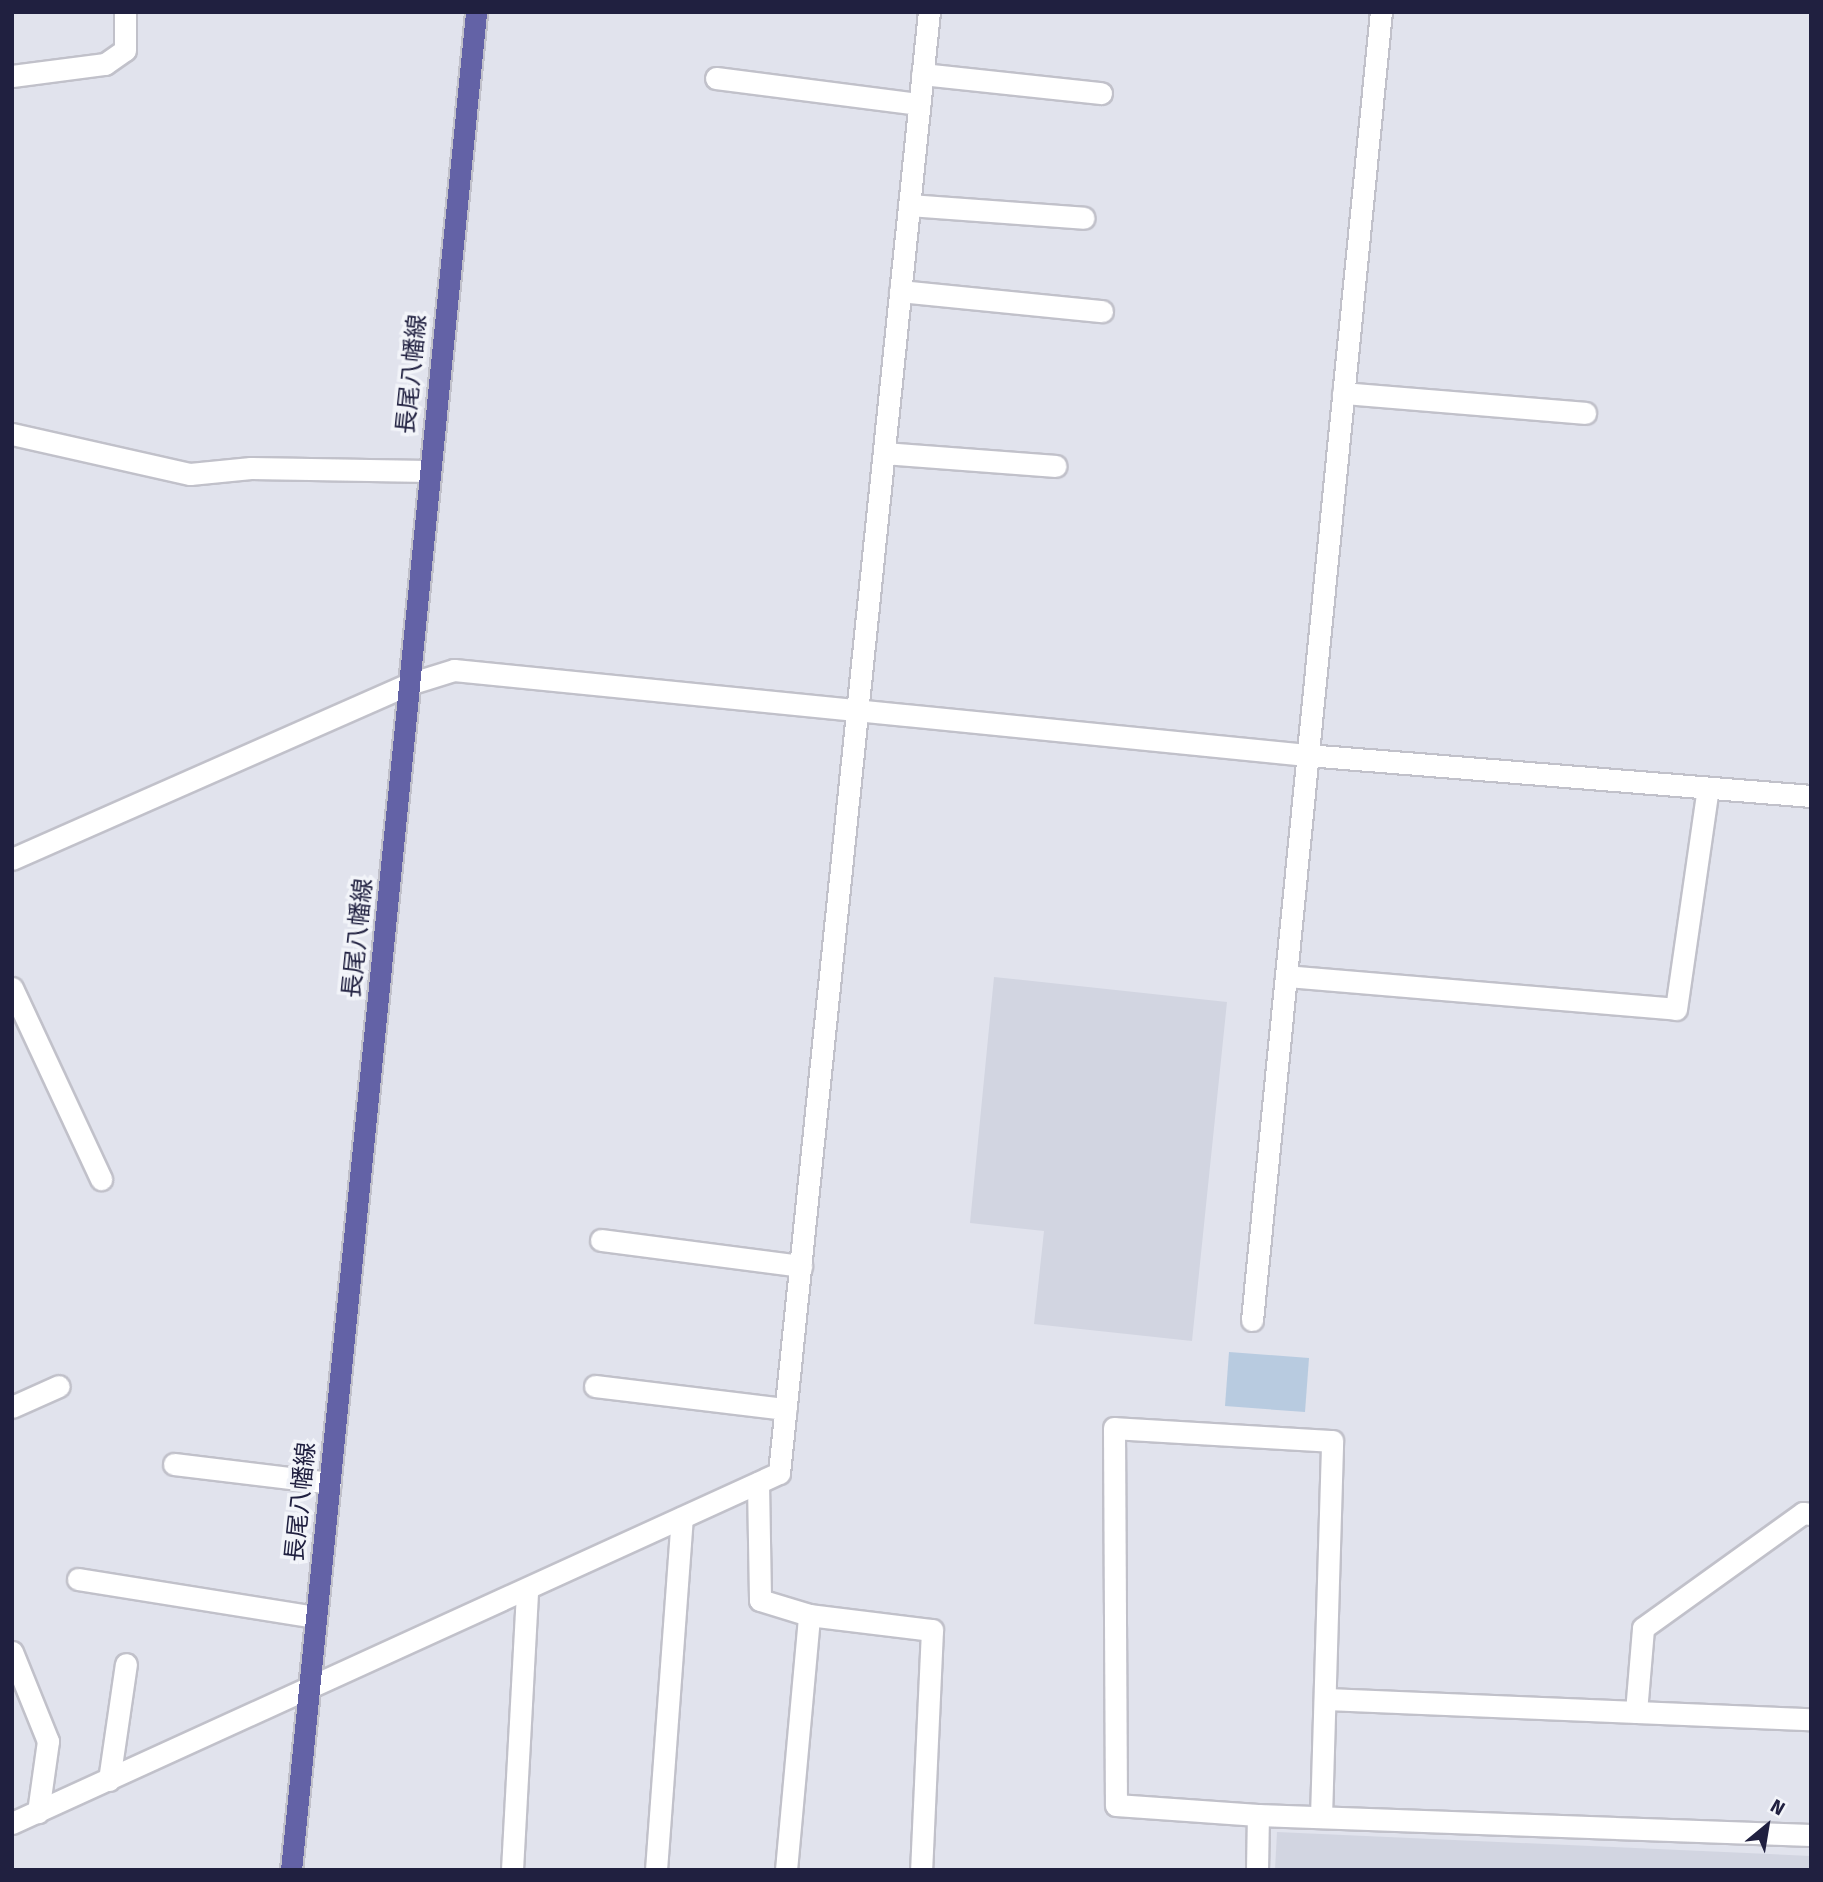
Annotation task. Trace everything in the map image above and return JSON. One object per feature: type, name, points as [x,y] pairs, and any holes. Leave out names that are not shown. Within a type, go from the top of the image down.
[{"type":"main road","name":"長尾八幡線","points":[[291,1870],[428,471],[476,12]]},
{"type":"street","points":[[12,76],[105,64],[125,50],[125,12]]},
{"type":"street","points":[[12,1824],[779,1473],[860,709],[929,12]]},
{"type":"street","points":[[1252,1320],[1381,12]]},
{"type":"street","points":[[922,74],[1101,93]]},
{"type":"street","points":[[716,78],[919,104]]},
{"type":"street","points":[[909,205],[1084,218]]},
{"type":"street","points":[[900,291],[1102,311]]},
{"type":"street","points":[[1343,393],[1585,413]]},
{"type":"street","points":[[12,434],[190,474],[251,468],[428,471]]},
{"type":"street","points":[[884,453],[1056,466]]},
{"type":"street","points":[[12,859],[409,684],[454,670],[1307,755],[1811,796]]},
{"type":"street","points":[[1286,976],[1676,1009],[1708,788]]},
{"type":"street","points":[[12,988],[101,1179]]},
{"type":"street","points":[[601,1240],[801,1266]]},
{"type":"street","points":[[12,1407],[59,1386]]},
{"type":"street","points":[[596,1386],[786,1409]]},
{"type":"street","points":[[1321,1817],[1332,1441],[1114,1428],[1116,1805],[1258,1815],[1811,1835]]},
{"type":"street","points":[[174,1464],[330,1483]]},
{"type":"street","points":[[758,1483],[760,1600],[809,1615],[932,1630],[921,1870]]},
{"type":"street","points":[[1636,1712],[1643,1628],[1803,1513],[1811,1514]]},
{"type":"street","points":[[656,1870],[682,1518]]},
{"type":"street","points":[[78,1579],[315,1617]]},
{"type":"street","points":[[512,1870],[527,1589]]},
{"type":"street","points":[[786,1870],[809,1615]]},
{"type":"street","points":[[12,1652],[48,1741],[38,1812]]},
{"type":"street","points":[[109,1780],[126,1664]]},
{"type":"street","points":[[1325,1699],[1811,1719]]},
{"type":"street","points":[[1256,1870],[1258,1815]]},
{"type":"shaded area","points":[[994,977],[1227,1002],[1192,1341],[1034,1324],[1044,1231],[970,1223]]},
{"type":"shaded area","points":[[1229,1352],[1309,1358],[1305,1412],[1225,1406]]},
{"type":"shaded area","points":[[1277,1832],[1811,1856],[1811,1870],[1275,1870]]}]
